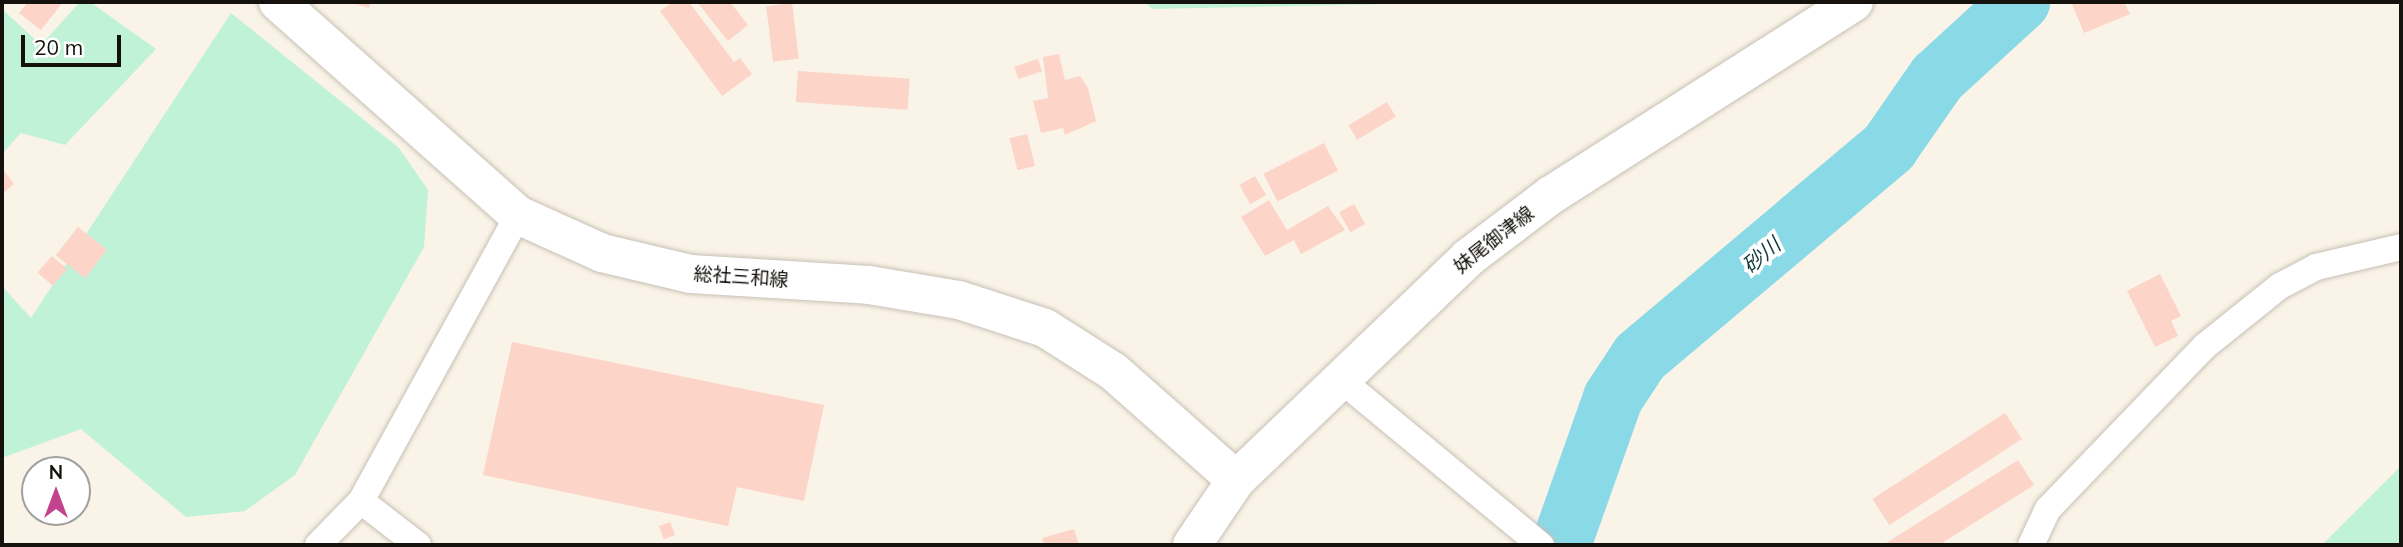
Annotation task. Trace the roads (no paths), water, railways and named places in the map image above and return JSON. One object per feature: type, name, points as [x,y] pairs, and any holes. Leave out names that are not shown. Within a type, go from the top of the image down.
[{"type":"main road","name":"妹尾御津線","points":[[1192,545],[1237,480],[1468,258],[1551,195],[1854,2]]},
{"type":"main road","name":"総社三和線","points":[[296,10],[517,215],[602,253],[691,274],[869,285],[959,300],[1045,328],[1114,372],[1237,480]]},
{"type":"street","points":[[318,545],[361,501],[517,215]]},
{"type":"street","points":[[2031,545],[2048,509],[2204,346],[2280,286],[2316,267],[2401,247]]},
{"type":"street","points":[[1340,379],[1541,545]]},
{"type":"street","points":[[361,501],[418,545]]},
{"type":"waterway","name":"砂川","points":[[1561,545],[1613,398],[1640,357],[1889,147],[1937,78],[2020,2]]}]
